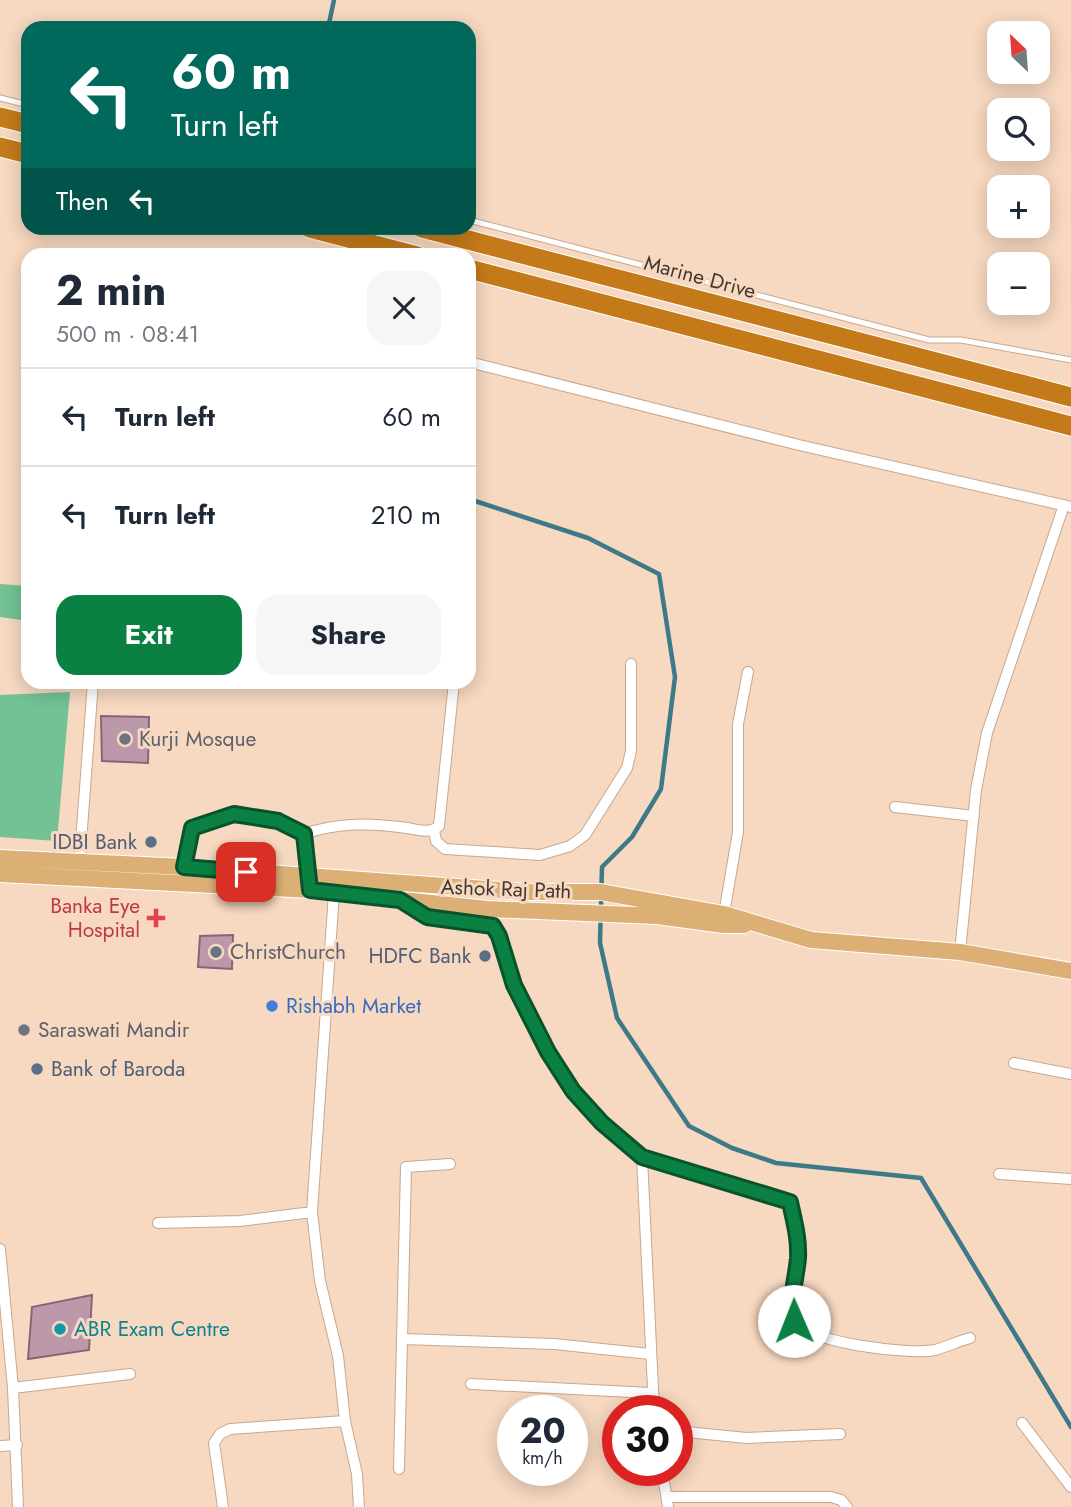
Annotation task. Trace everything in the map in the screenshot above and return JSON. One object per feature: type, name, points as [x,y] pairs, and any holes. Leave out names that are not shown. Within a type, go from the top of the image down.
[{"type":"highway","points":[[0,117],[21,122]]},
{"type":"highway","points":[[0,147],[21,152]]},
{"type":"highway","points":[[337,235],[386,248]]},
{"type":"highway","name":"Marine Drive","points":[[449,235],[988,376]]},
{"type":"highway","points":[[476,271],[1071,426]]},
{"type":"highway","points":[[988,376],[1071,384]]},
{"type":"highway","points":[[988,376],[1071,397]]},
{"type":"main road","name":"Ashok Raj Path","points":[[0,858],[79,870],[310,884],[400,900],[523,911],[657,916],[723,925],[757,925]]},
{"type":"main road","name":"Ashok Raj Path","points":[[0,874],[184,867],[267,881]]},
{"type":"main road","name":"Ashok Raj Path","points":[[340,889],[601,892],[724,914],[811,940],[960,952],[1071,971]]},
{"type":"street","points":[[476,364],[799,445],[1067,506],[986,733],[974,816],[960,952]]},
{"type":"street","points":[[434,830],[436,841],[445,849],[540,855],[556,852],[585,835],[627,768],[631,751],[631,664]]},
{"type":"street","points":[[724,914],[738,832],[738,724],[748,672]]},
{"type":"street","points":[[79,870],[92,689]]},
{"type":"street","points":[[184,867],[192,828],[234,814],[278,821],[304,834],[332,824],[380,824],[434,830],[439,826],[453,689]]},
{"type":"street","points":[[895,807],[974,816]]},
{"type":"street","points":[[304,834],[310,884]]},
{"type":"street","points":[[340,889],[312,1212],[320,1281],[338,1356],[345,1421],[357,1474],[359,1507]]},
{"type":"street","points":[[400,900],[427,917],[493,926],[499,936],[514,985],[548,1052],[588,1109],[642,1157],[748,1186],[790,1202],[797,1226],[798,1257],[790,1304],[798,1327],[808,1334],[866,1346],[933,1350],[970,1338]]},
{"type":"street","points":[[1014,1063],[1071,1074]]},
{"type":"street","points":[[471,1384],[651,1394],[642,1157]]},
{"type":"street","points":[[399,1469],[406,1167],[450,1164]]},
{"type":"street","points":[[999,1174],[1071,1179]]},
{"type":"street","points":[[159,1223],[240,1221],[312,1212]]},
{"type":"street","points":[[0,1249],[18,1445],[18,1507]]},
{"type":"street","points":[[402,1339],[554,1344],[650,1354]]},
{"type":"street","points":[[13,1388],[130,1374]]},
{"type":"street","points":[[222,1507],[214,1443],[220,1434],[230,1429],[345,1421]]},
{"type":"street","points":[[1022,1423],[1071,1488]]},
{"type":"street","points":[[693,1433],[746,1438],[840,1434]]},
{"type":"street","points":[[0,1446],[18,1445]]},
{"type":"street","points":[[668,1502],[831,1497],[841,1500],[847,1507]]},
{"type":"lane","points":[[0,97],[21,103]]},
{"type":"lane","points":[[476,222],[929,340],[961,340],[1071,360]]},
{"type":"green space","points":[[0,584],[21,586],[21,620],[0,617]]},
{"type":"green space","points":[[70,692],[57,841],[0,837],[0,695]]},
{"type":"building","name":"Kurji Mosque","points":[[101,716],[149,717],[148,763],[102,761]]},
{"type":"building","name":"ChristChurch","points":[[233,935],[232,969],[198,967],[200,936]]},
{"type":"building","name":"ABR Exam Centre","points":[[92,1295],[89,1350],[28,1359],[32,1307]]},
{"type":"waterway","points":[[330,21],[334,0]]},
{"type":"waterway","points":[[476,501],[588,538],[659,574],[675,677],[661,789],[632,837],[602,867],[600,943],[617,1018],[689,1126],[732,1148],[776,1163],[921,1178],[1071,1427]]},
{"type":"place","name":"Kurji Mosque","points":[[125,739]]},
{"type":"place","name":"IDBI Bank","points":[[151,842]]},
{"type":"place","name":"Banka Eye Hospital","points":[[156,918]]},
{"type":"place","name":"ChristChurch","points":[[216,952]]},
{"type":"place","name":"HDFC Bank","points":[[485,956]]},
{"type":"place","name":"Rishabh Market","points":[[272,1006]]},
{"type":"place","name":"Saraswati Mandir","points":[[24,1030]]},
{"type":"place","name":"Bank of Baroda","points":[[37,1069]]},
{"type":"place","name":"ABR Exam Centre","points":[[60,1329]]},
{"type":"route","points":[[246,872],[184,867],[192,828],[234,814],[278,821],[304,834],[310,890],[400,900],[427,917],[493,926],[499,936],[514,985],[548,1052],[573,1091],[602,1123],[642,1157],[735,1183],[790,1202],[797,1226],[798,1257],[790,1304],[794,1321]]}]
